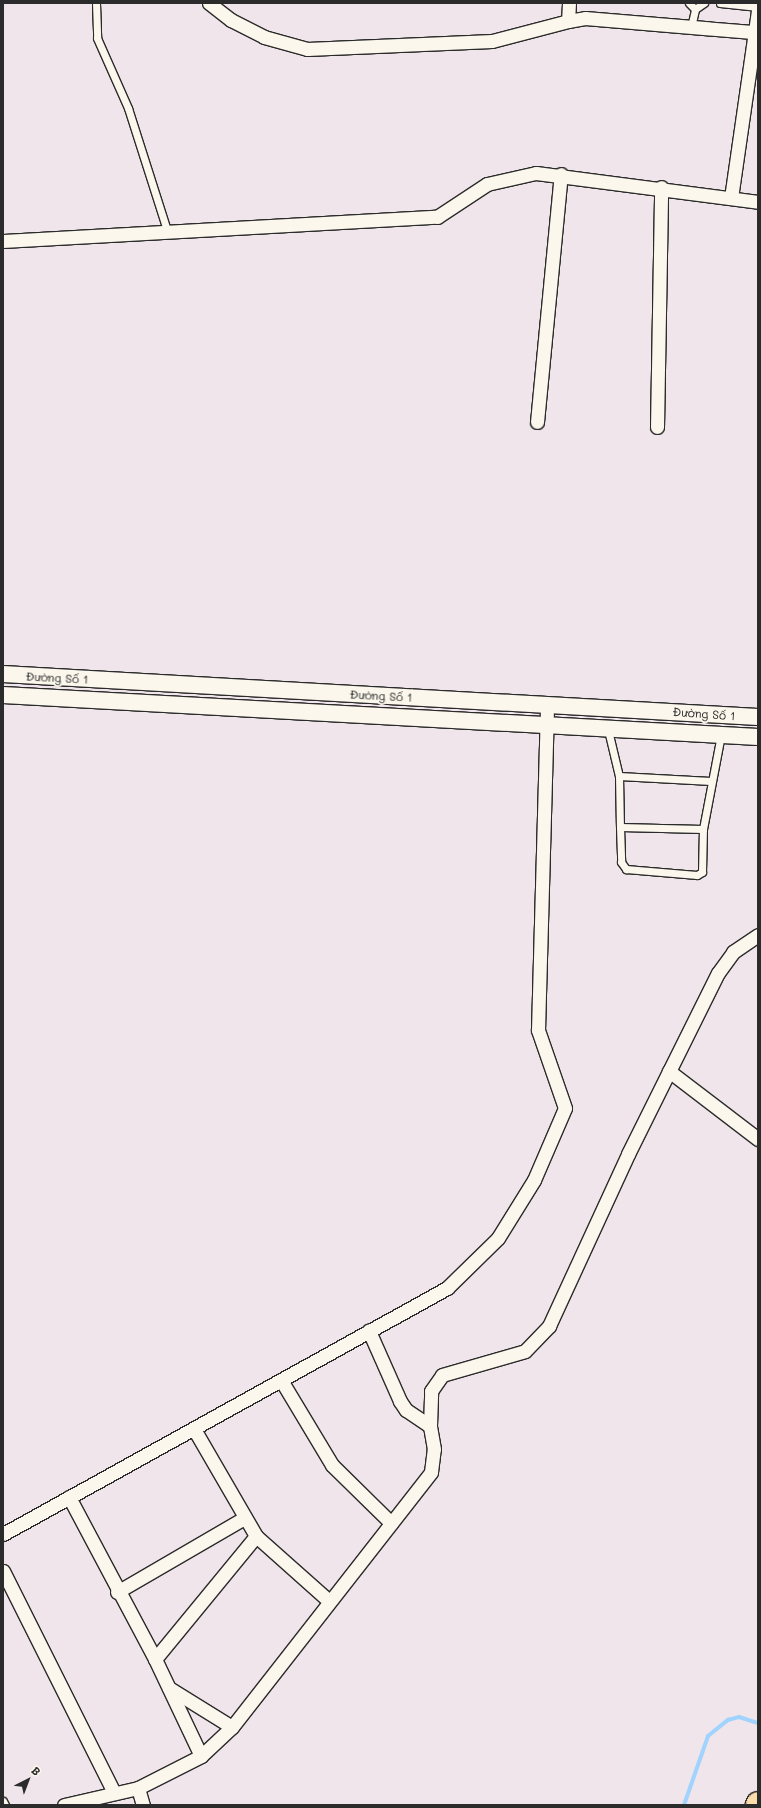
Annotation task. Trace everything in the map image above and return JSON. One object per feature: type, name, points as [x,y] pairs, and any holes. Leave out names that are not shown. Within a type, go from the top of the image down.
[{"type":"street","points":[[209,3],[231,20],[264,37],[307,49],[492,41],[585,18],[752,32]]},
{"type":"street","points":[[568,21],[569,3]]},
{"type":"street","points":[[731,198],[752,32],[758,8]]},
{"type":"street","points":[[3,241],[167,230],[437,217],[495,182],[536,173],[561,174],[661,187],[758,202]]},
{"type":"street","points":[[537,422],[561,174]]},
{"type":"street","points":[[657,427],[661,187]]},
{"type":"street","name":"Đường Số 1","points":[[3,674],[758,717]]},
{"type":"street","name":"Đường Số 1","points":[[3,695],[547,727],[758,737]]},
{"type":"street","points":[[3,1534],[447,1288],[498,1238],[534,1180],[565,1108],[538,1030],[547,704]]},
{"type":"street","points":[[64,1805],[113,1791],[138,1788],[201,1756],[232,1727],[431,1472],[434,1449],[430,1426],[431,1392],[442,1375],[525,1351],[549,1326],[669,1071],[718,973],[733,952],[758,936]]},
{"type":"street","points":[[669,1071],[758,1139]]},
{"type":"street","points":[[369,1331],[400,1401],[406,1410],[430,1426]]},
{"type":"street","points":[[281,1380],[332,1466],[391,1523]]},
{"type":"street","points":[[194,1429],[244,1518],[256,1536],[329,1601]]},
{"type":"street","points":[[69,1497],[117,1592],[155,1659],[201,1756]]},
{"type":"street","points":[[117,1592],[244,1518]]},
{"type":"street","points":[[155,1659],[256,1536]]},
{"type":"street","points":[[3,1571],[113,1791]]},
{"type":"street","points":[[169,1688],[232,1727]]},
{"type":"street","points":[[138,1788],[144,1805]]},
{"type":"lane","points":[[96,3],[97,38],[128,108],[167,230]]},
{"type":"lane","points":[[689,3],[695,9]]},
{"type":"lane","points":[[691,27],[695,9],[704,3]]},
{"type":"lane","points":[[720,3],[758,8]]},
{"type":"lane","points":[[608,730],[619,776],[621,862],[626,869],[696,876],[702,872],[703,829],[721,735]]},
{"type":"lane","points":[[619,776],[711,781]]},
{"type":"lane","points":[[620,827],[703,829]]},
{"type":"lane","points":[[3,1801],[5,1805]]},
{"type":"waterway","points":[[684,1805],[708,1736],[728,1720],[739,1717],[758,1723]]}]
